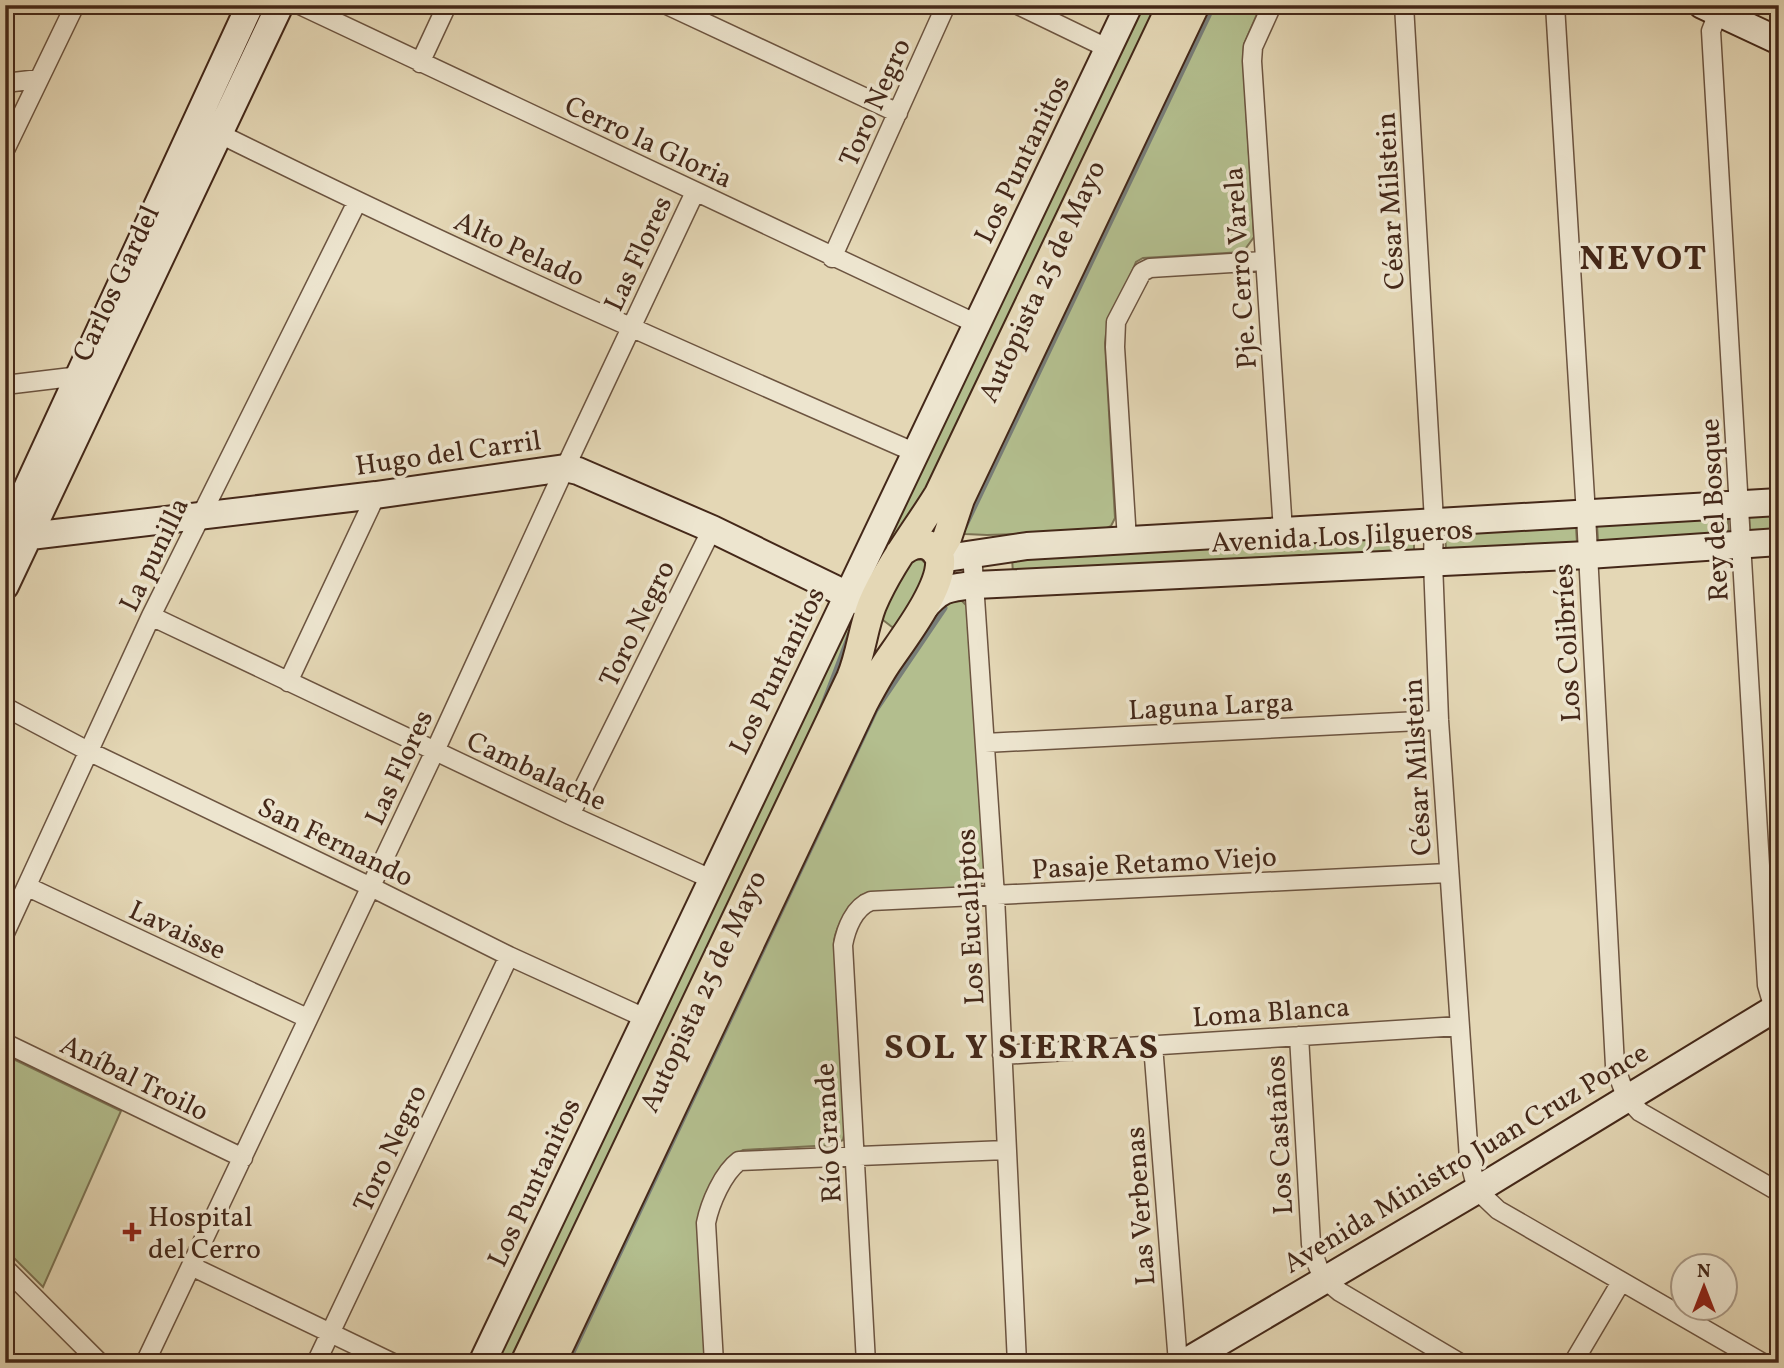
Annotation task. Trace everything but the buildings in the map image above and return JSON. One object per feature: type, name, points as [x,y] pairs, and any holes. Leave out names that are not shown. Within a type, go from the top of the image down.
[{"type":"main road","name":"Autopista 25 de Mayo","points":[[525,1363],[851,678],[861,652],[863,605],[939,494],[1172,5]]},
{"type":"main road","name":"Autopista 25 de Mayo","points":[[551,1363],[864,702],[885,664],[914,623],[937,577],[939,556],[960,499],[1195,5]]},
{"type":"main road","points":[[901,553],[912,544],[919,543],[933,548],[939,556]]},
{"type":"main road","points":[[863,605],[872,628],[888,639],[897,639],[914,623]]},
{"type":"street","points":[[5,150],[75,5]]},
{"type":"street","name":"Carlos Gardel","points":[[5,586],[13,537],[80,376],[250,5]]},
{"type":"street","name":"Carlos Gardel","points":[[13,537],[220,134],[280,5]]},
{"type":"street","name":"Cerro la Gloria","points":[[300,5],[832,258],[977,324]]},
{"type":"street","points":[[420,63],[447,5]]},
{"type":"street","points":[[667,5],[898,113]]},
{"type":"street","name":"Toro Negro","points":[[832,258],[946,5]]},
{"type":"street","points":[[1018,5],[1109,49]]},
{"type":"street","name":"Los Puntanitos","points":[[482,1363],[711,879],[863,605],[916,453],[1129,5]]},
{"type":"street","name":"Pje. Cerro Varela","points":[[1272,5],[1253,47],[1252,61],[1283,531]]},
{"type":"street","name":"César Milstein","points":[[1404,5],[1434,521],[1438,720],[1469,1159],[1477,1190]]},
{"type":"street","name":"Los Colibríes","points":[[1555,5],[1586,515],[1615,1066],[1626,1097]]},
{"type":"street","points":[[1715,8],[1779,41]]},
{"type":"street","name":"Rey del Bosque","points":[[1715,8],[1712,31],[1767,985],[1777,1010]]},
{"type":"street","points":[[5,83],[38,79]]},
{"type":"street","name":"Alto Pelado","points":[[220,134],[357,202],[630,329],[916,453]]},
{"type":"street","name":"Las Flores","points":[[145,1363],[435,751],[695,192]]},
{"type":"street","name":"La punilla","points":[[5,933],[151,616],[357,202]]},
{"type":"street","points":[[1127,540],[1115,347],[1116,322],[1142,272],[1150,268],[1264,261]]},
{"type":"street","points":[[5,385],[80,376]]},
{"type":"street","name":"Hugo del Carril","points":[[13,537],[376,495],[565,468],[578,471],[712,529],[863,605]]},
{"type":"street","points":[[288,682],[376,495]]},
{"type":"street","name":"Avenida Los Jilgueros","points":[[939,556],[1027,545],[1779,502]]},
{"type":"street","name":"Toro Negro","points":[[570,815],[712,529]]},
{"type":"street","name":"Avenida Los Jilgueros","points":[[914,623],[943,589],[975,585],[1588,555],[1779,542]]},
{"type":"street","name":"Los Eucaliptos","points":[[972,553],[995,896],[1017,1363]]},
{"type":"street","name":"Cambalache","points":[[151,616],[711,879]]},
{"type":"street","name":"San Fernando","points":[[5,708],[509,956],[645,1018]]},
{"type":"street","name":"Laguna Larga","points":[[985,743],[1438,720]]},
{"type":"street","name":"Pasaje Retamo Viejo","points":[[862,904],[871,901],[1448,873]]},
{"type":"street","name":"Lavaisse","points":[[27,887],[307,1018]]},
{"type":"street","name":"Río Grande","points":[[862,904],[845,931],[843,945],[866,1363]]},
{"type":"street","name":"Toro Negro","points":[[316,1363],[509,956]]},
{"type":"street","name":"Avenida Ministro Juan Cruz Ponce","points":[[1184,1363],[1477,1190],[1626,1097],[1777,1010]]},
{"type":"street","name":"Loma Blanca","points":[[1002,1055],[1459,1026]]},
{"type":"street","name":"Los Castaños","points":[[1299,1036],[1311,1244],[1323,1279]]},
{"type":"street","name":"Aníbal Troilo","points":[[5,1043],[243,1158]]},
{"type":"street","name":"Las Verbenas","points":[[1153,1045],[1178,1363]]},
{"type":"street","points":[[1626,1097],[1640,1112],[1779,1192]]},
{"type":"street","points":[[714,1363],[706,1223],[730,1168],[739,1161],[1006,1150]]},
{"type":"street","points":[[1477,1190],[1498,1210],[1763,1363]]},
{"type":"street","points":[[191,1266],[393,1363]]},
{"type":"street","points":[[5,1268],[100,1363]]},
{"type":"street","points":[[1323,1279],[1340,1292],[1460,1363]]},
{"type":"street","points":[[1573,1363],[1621,1282]]},
{"type":"green space","points":[[1139,5],[1161,5],[971,409],[881,570],[866,570]]},
{"type":"green space","points":[[1208,5],[1261,5],[1244,44],[1243,58],[1254,237],[1243,252],[1143,258],[1136,262],[1106,334],[1105,343],[1115,518],[1111,526],[1101,531],[965,534],[960,528]]},
{"type":"green space","points":[[1779,513],[1779,529],[1750,531],[1749,515]]},
{"type":"green space","points":[[1728,518],[1729,534],[1598,541],[1597,525]]},
{"type":"green space","points":[[1576,527],[1577,543],[1446,550],[1445,534]]},
{"type":"green space","points":[[1414,535],[1414,551],[1013,574],[1012,557]]},
{"type":"green space","points":[[912,559],[925,563],[926,574],[898,626],[892,627],[883,620],[882,609]]},
{"type":"green space","points":[[960,599],[969,608],[985,872],[982,883],[972,888],[861,895],[844,916],[834,940],[845,1130],[843,1140],[833,1145],[743,1150],[730,1158],[698,1220],[705,1363],[561,1363],[877,696],[945,601]]},
{"type":"green space","points":[[844,626],[853,626],[855,642],[516,1363],[490,1363]]},
{"type":"green space","points":[[5,1055],[121,1111],[43,1287],[5,1249]]},
{"type":"waterway","points":[[965,527],[1214,5]]},
{"type":"waterway","points":[[568,1363],[876,710],[945,608]]},
{"type":"waterway","points":[[820,712],[850,633]]},
{"type":"place","name":"Hospital del Cerro","points":[[132,1232]]},
{"type":"district","name":"NEVOT","points":[[1644,257]]},
{"type":"district","name":"SOL Y SIERRAS","points":[[1022,1046]]}]
